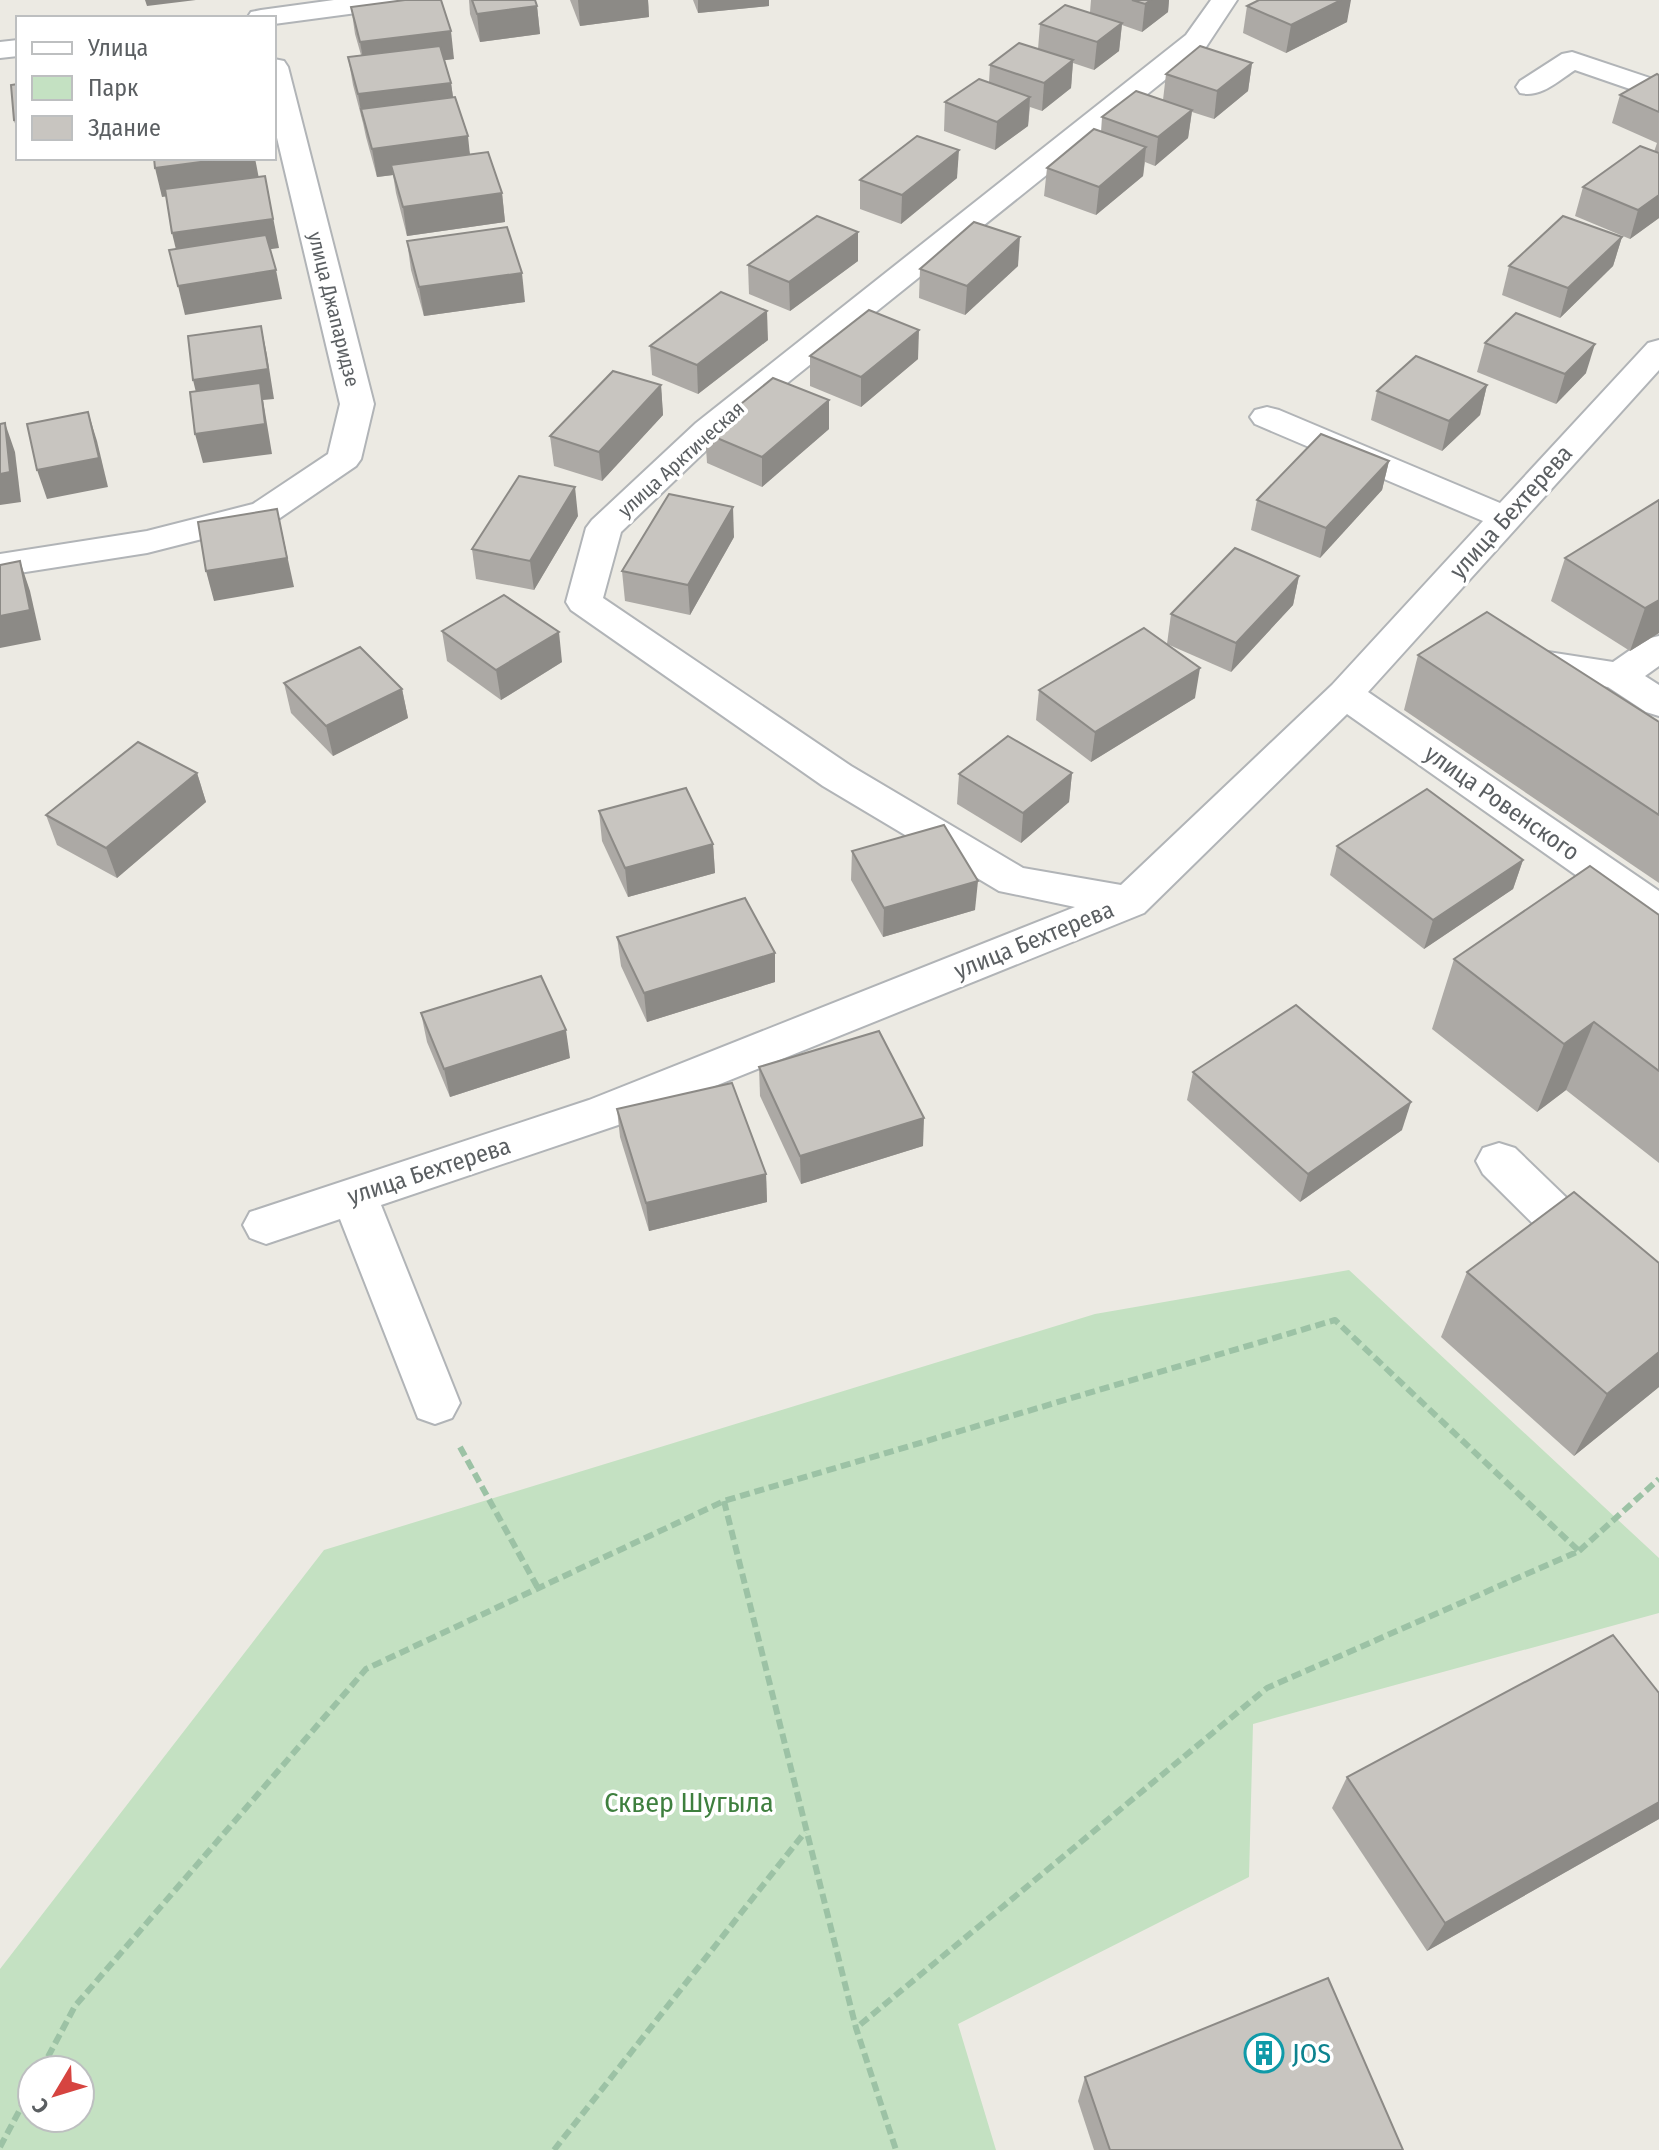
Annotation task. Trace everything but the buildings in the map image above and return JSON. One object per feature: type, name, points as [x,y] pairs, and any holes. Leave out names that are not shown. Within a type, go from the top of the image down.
[{"type":"street","points":[[276,16],[394,0]]},
{"type":"street","name":"улица Арктическая","points":[[1129,902],[1013,881],[837,776],[584,602],[604,528],[708,430],[1196,41],[1212,2]]},
{"type":"street","points":[[1530,87],[1572,60],[1659,91]]},
{"type":"street","name":"улица Джапаридзе","points":[[0,565],[147,542],[265,512],[344,459],[357,404],[276,75]]},
{"type":"street","name":"улица Бехтерева","points":[[266,1225],[605,1112],[1129,902],[1345,694],[1506,518],[1644,388],[1659,350]]},
{"type":"street","points":[[1267,417],[1506,518]]},
{"type":"street","points":[[1396,638],[1440,646]]},
{"type":"street","points":[[1619,676],[1659,648]]},
{"type":"street","points":[[1485,653],[1619,676],[1659,703]]},
{"type":"street","name":"улица Ровенского","points":[[1345,694],[1659,912]]},
{"type":"street","points":[[1499,1161],[1659,1318]]},
{"type":"street","points":[[354,1196],[435,1403]]},
{"type":"path","points":[[50,2054],[75,2006],[366,1669],[724,1501],[1335,1320],[1579,1551]]},
{"type":"path","points":[[435,1403],[539,1590]]},
{"type":"path","points":[[856,2028],[1267,1688],[1579,1551],[1659,1479]]},
{"type":"path","points":[[724,1501],[856,2028],[896,2150]]},
{"type":"path","points":[[554,2150],[805,1832]]},
{"type":"path","points":[[0,2147],[16,2117]]},
{"type":"green space","name":"Сквер Шугыла","points":[[1349,1270],[1659,1558],[1659,1613],[1253,1724],[1249,1877],[958,2024],[996,2150],[0,2150],[0,1969],[324,1550],[1095,1314]]},
{"type":"place","name":"JOS","points":[[1264,2053]]}]
